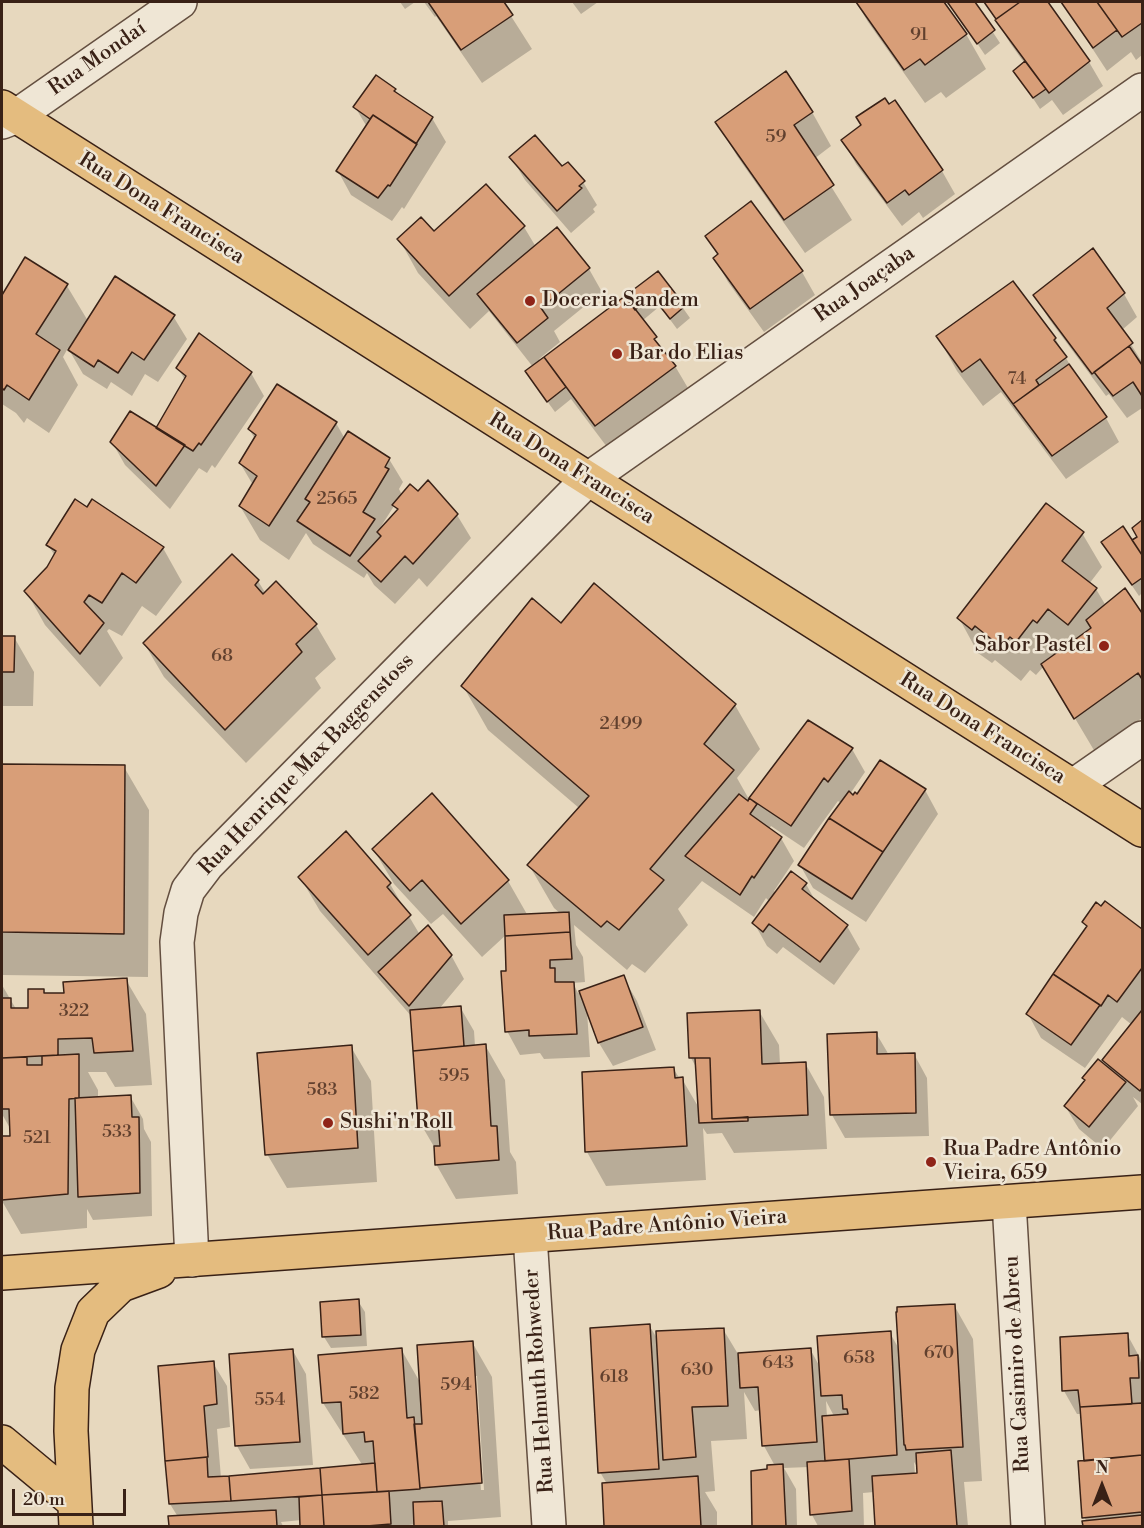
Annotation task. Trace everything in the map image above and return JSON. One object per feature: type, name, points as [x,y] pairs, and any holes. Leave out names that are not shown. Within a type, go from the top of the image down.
[{"type":"main road","name":"Rua Dona Francisca","points":[[6,115],[1143,830]]},
{"type":"main road","name":"Rua Padre Antônio Vieira","points":[[2,1273],[1143,1192]]},
{"type":"main road","name":"Rua Padre Antônio Vieira","points":[[74,1514],[72,1388],[78,1350],[93,1312],[122,1285],[192,1260]]},
{"type":"main road","points":[[2,1442],[74,1514]]},
{"type":"street","name":"Rua Mondaí","points":[[6,115],[180,2]]},
{"type":"street","name":"Rua Joaçaba","points":[[587,480],[1143,90]]},
{"type":"street","name":"Rua Henrique Max Baggenstoss","points":[[192,1260],[177,942],[181,913],[188,890],[207,865],[239,832],[587,480]]},
{"type":"street","points":[[1073,786],[1143,738]]},
{"type":"street","name":"Rua Casimiro de Abreu","points":[[1009,1202],[1028,1527]]},
{"type":"street","name":"Rua Helmuth Rohweder","points":[[530,1236],[549,1527]]},
{"type":"building","points":[[428,2],[504,2],[513,15],[461,50]]},
{"type":"building","points":[[856,2],[944,2],[967,34],[925,65],[920,59],[904,70]]},
{"type":"building","points":[[975,2],[995,30],[977,44],[948,3]]},
{"type":"building","points":[[984,2],[1020,2],[996,19]]},
{"type":"building","points":[[1020,2],[1048,2],[1090,61],[1049,93],[995,20]]},
{"type":"building","points":[[1061,2],[1097,2],[1117,30],[1093,48]]},
{"type":"building","points":[[1097,2],[1142,2],[1142,23],[1122,37]]},
{"type":"building","points":[[1025,61],[1046,89],[1033,98],[1013,71]]},
{"type":"building","points":[[786,71],[813,112],[794,125],[834,185],[784,220],[715,122]]},
{"type":"building","points":[[376,75],[396,89],[394,91],[433,117],[416,144],[373,115],[370,119],[353,107]]},
{"type":"building","points":[[885,98],[889,104],[895,100],[943,170],[909,195],[905,190],[887,203],[841,140],[861,125],[856,117]]},
{"type":"building","points":[[373,115],[417,144],[390,186],[388,185],[378,198],[336,171]]},
{"type":"building","points":[[535,135],[562,166],[568,162],[585,181],[579,186],[582,188],[557,211],[509,157]]},
{"type":"building","points":[[486,184],[525,226],[449,296],[397,239],[421,217],[434,231]]},
{"type":"building","points":[[751,201],[803,271],[750,309],[713,258],[718,254],[705,236]]},
{"type":"building","points":[[557,227],[590,268],[541,308],[548,318],[517,343],[477,294]]},
{"type":"building","points":[[1093,248],[1125,293],[1107,308],[1133,343],[1092,374],[1033,295]]},
{"type":"building","points":[[25,257],[68,284],[36,334],[60,350],[29,400],[7,385],[4,390],[2,388],[2,295]]},
{"type":"building","points":[[658,271],[685,306],[670,319],[652,296],[635,310],[625,296]]},
{"type":"building","points":[[115,276],[175,315],[144,360],[132,352],[118,373],[98,360],[94,367],[68,350]]},
{"type":"building","points":[[1013,281],[1056,338],[1054,340],[1067,357],[1036,380],[1039,385],[1013,404],[980,359],[962,372],[936,336]]},
{"type":"building","points":[[625,296],[657,337],[654,339],[676,366],[595,426],[544,357]]},
{"type":"building","points":[[199,333],[252,372],[201,445],[199,443],[193,451],[156,428],[186,376],[176,368]]},
{"type":"building","points":[[1129,346],[1142,365],[1142,396],[1133,382],[1113,396],[1094,372]]},
{"type":"building","points":[[544,357],[566,387],[547,402],[525,371]]},
{"type":"building","points":[[1069,364],[1107,417],[1052,456],[1013,404]]},
{"type":"building","points":[[277,384],[337,422],[269,526],[239,506],[257,476],[239,463],[256,435],[248,429]]},
{"type":"building","points":[[130,411],[185,445],[156,486],[110,442]]},
{"type":"building","points":[[348,431],[390,458],[385,467],[389,469],[363,512],[375,519],[350,556],[297,521],[310,502],[305,499]]},
{"type":"building","points":[[428,480],[458,514],[413,564],[405,556],[381,582],[358,561],[381,536],[377,532],[398,509],[392,505],[410,484],[418,491]]},
{"type":"building","points":[[75,499],[87,507],[92,499],[164,547],[136,583],[122,573],[102,603],[89,595],[84,602],[104,623],[80,654],[24,591],[47,567],[56,551],[46,545]]},
{"type":"building","points":[[1046,503],[1084,532],[1062,561],[1097,588],[1068,625],[1048,609],[1037,623],[1033,620],[1016,642],[1010,637],[1001,647],[975,626],[972,630],[957,618]]},
{"type":"building","points":[[1142,520],[1142,555],[1132,540],[1137,537],[1132,528]]},
{"type":"building","points":[[1123,526],[1142,555],[1142,578],[1132,585],[1101,542]]},
{"type":"building","points":[[232,554],[259,580],[255,585],[263,594],[276,581],[317,624],[296,644],[302,652],[225,730],[143,643]]},
{"type":"building","points":[[594,583],[736,704],[704,744],[734,770],[650,869],[664,880],[619,930],[607,921],[601,927],[527,865],[589,796],[461,686],[532,598],[561,623]]},
{"type":"building","name":"Sabor Pastel","points":[[1125,588],[1142,613],[1142,679],[1138,673],[1074,719],[1041,664],[1091,628],[1086,620]]},
{"type":"building","points":[[2,636],[15,636],[14,672],[2,672]]},
{"type":"building","points":[[808,720],[853,748],[828,782],[824,778],[791,826],[749,798]]},
{"type":"building","points":[[880,760],[926,789],[883,852],[829,818],[849,791],[853,795],[855,792],[857,794]]},
{"type":"building","points":[[2,764],[125,765],[124,934],[2,932]]},
{"type":"building","points":[[432,793],[509,880],[461,924],[422,880],[410,891],[372,849]]},
{"type":"building","points":[[739,794],[757,804],[750,814],[782,837],[740,895],[685,856]]},
{"type":"building","points":[[829,818],[883,852],[852,899],[798,865]]},
{"type":"building","points":[[346,831],[391,883],[387,887],[411,915],[368,955],[298,877]]},
{"type":"building","points":[[791,871],[807,883],[802,889],[848,925],[820,962],[769,924],[763,932],[752,923]]},
{"type":"building","points":[[1105,901],[1142,929],[1142,968],[1117,1002],[1108,995],[1101,1006],[1053,974],[1087,926],[1082,922],[1096,902],[1101,906]]},
{"type":"building","points":[[569,912],[570,932],[505,936],[504,915]]},
{"type":"building","points":[[428,925],[452,955],[409,1006],[378,972]]},
{"type":"building","points":[[570,932],[572,959],[550,960],[550,968],[555,968],[555,982],[574,982],[577,1034],[529,1036],[529,1030],[505,1032],[501,971],[506,971],[505,936]]},
{"type":"building","points":[[1053,974],[1100,1005],[1071,1045],[1026,1014]]},
{"type":"building","points":[[624,975],[643,1027],[598,1043],[579,991]]},
{"type":"building","points":[[127,978],[133,1051],[94,1053],[92,1038],[58,1039],[58,1055],[2,1058],[2,998],[11,998],[11,1008],[28,1008],[28,989],[44,989],[44,993],[64,993],[63,982]]},
{"type":"building","points":[[461,1006],[464,1046],[413,1051],[410,1010]]},
{"type":"building","points":[[760,1010],[762,1064],[806,1062],[808,1115],[712,1119],[710,1058],[689,1058],[687,1013]]},
{"type":"building","points":[[1142,1010],[1142,1088],[1140,1091],[1102,1060]]},
{"type":"building","points":[[877,1032],[877,1054],[915,1053],[916,1113],[830,1115],[827,1034]]},
{"type":"building","points":[[486,1044],[491,1126],[497,1126],[499,1160],[435,1165],[434,1146],[440,1146],[438,1119],[418,1121],[413,1051]]},
{"type":"building","points":[[352,1045],[358,1148],[265,1155],[257,1053]]},
{"type":"building","points":[[79,1054],[79,1098],[69,1099],[68,1194],[2,1200],[2,1136],[10,1136],[9,1109],[2,1109],[2,1058],[27,1057],[27,1065],[42,1065],[42,1056]]},
{"type":"building","points":[[695,1058],[710,1058],[712,1119],[748,1117],[748,1121],[699,1123]]},
{"type":"building","points":[[1098,1059],[1126,1082],[1089,1127],[1064,1106],[1085,1080],[1082,1078]]},
{"type":"building","points":[[674,1067],[675,1078],[683,1077],[687,1146],[585,1152],[582,1072]]},
{"type":"building","points":[[131,1095],[132,1117],[139,1117],[140,1193],[78,1197],[75,1098]]},
{"type":"building","points":[[359,1299],[361,1335],[322,1337],[320,1302]]},
{"type":"building","points":[[955,1304],[963,1447],[906,1450],[897,1307]]},
{"type":"building","points":[[650,1324],[659,1469],[598,1473],[590,1328]]},
{"type":"building","points":[[724,1328],[728,1406],[692,1407],[696,1457],[663,1460],[656,1331]]},
{"type":"building","points":[[891,1331],[897,1455],[825,1461],[822,1416],[848,1414],[847,1409],[843,1409],[842,1395],[821,1396],[817,1336]]},
{"type":"building","points":[[1128,1333],[1129,1356],[1138,1355],[1139,1378],[1130,1378],[1132,1404],[1080,1407],[1078,1390],[1062,1391],[1060,1337]]},
{"type":"building","points":[[473,1341],[482,1483],[420,1488],[414,1424],[422,1424],[417,1345]]},
{"type":"building","points":[[402,1348],[407,1418],[414,1417],[420,1489],[377,1492],[373,1441],[365,1442],[364,1432],[343,1434],[341,1402],[322,1403],[318,1355]]},
{"type":"building","points":[[811,1348],[817,1442],[762,1446],[758,1387],[740,1388],[738,1353]]},
{"type":"building","points":[[293,1349],[300,1442],[235,1446],[229,1354]]},
{"type":"building","points":[[214,1361],[217,1404],[204,1406],[208,1457],[165,1461],[158,1366]]},
{"type":"building","points":[[1142,1403],[1142,1455],[1084,1461],[1080,1407]]},
{"type":"building","points":[[951,1450],[957,1526],[875,1526],[872,1476],[917,1473],[916,1453]]},
{"type":"building","points":[[1142,1455],[1142,1512],[1082,1518],[1078,1461]]},
{"type":"building","points":[[207,1457],[208,1477],[229,1476],[231,1501],[169,1504],[165,1461]]},
{"type":"building","points":[[849,1459],[852,1511],[810,1515],[807,1462]]},
{"type":"building","points":[[375,1463],[377,1492],[322,1495],[320,1468]]},
{"type":"building","points":[[783,1464],[786,1526],[752,1526],[751,1471],[767,1469],[767,1465]]},
{"type":"building","points":[[320,1468],[322,1495],[231,1501],[229,1476]]},
{"type":"building","points":[[698,1476],[701,1526],[604,1526],[602,1483]]},
{"type":"building","points":[[389,1491],[391,1524],[324,1526],[322,1495]]},
{"type":"building","points":[[322,1495],[324,1526],[300,1526],[299,1497]]},
{"type":"building","points":[[442,1501],[444,1526],[414,1526],[413,1502]]},
{"type":"building","points":[[276,1510],[277,1526],[169,1526],[168,1516]]},
{"type":"building","points":[[1142,1515],[1142,1526],[1083,1526],[1082,1521]]},
{"type":"place","name":"Doceria Sandem","points":[[530,301]]},
{"type":"place","name":"Bar do Elias","points":[[617,354]]},
{"type":"place","name":"Sabor Pastel","points":[[1104,646]]},
{"type":"place","name":"Sushi'n'Roll","points":[[328,1123]]},
{"type":"place","name":"Rua Padre Antônio Vieira, 659","points":[[931,1162]]}]
